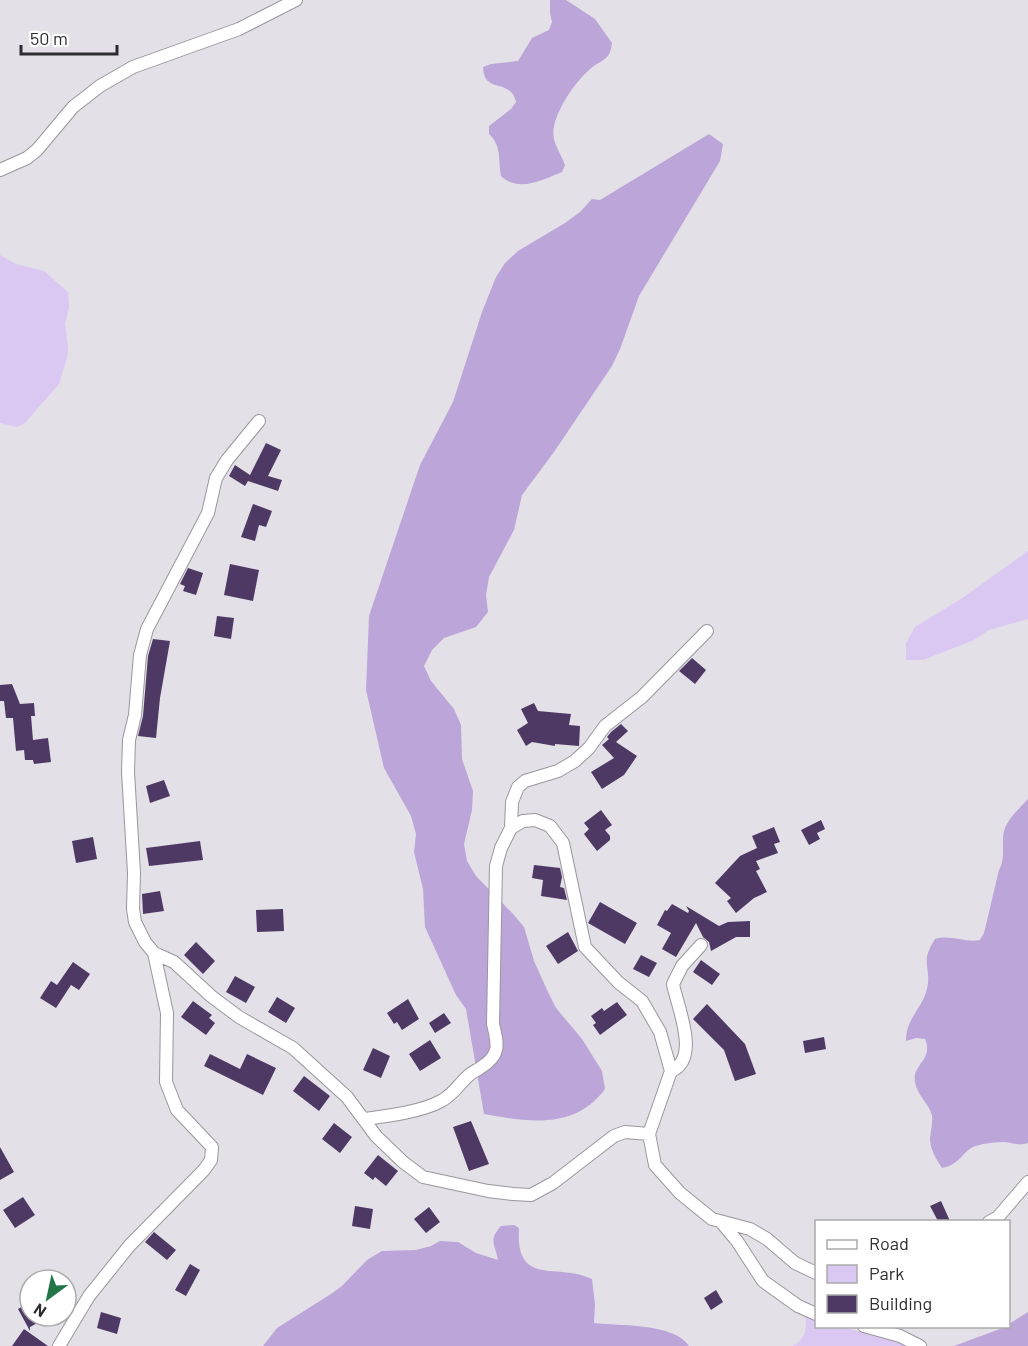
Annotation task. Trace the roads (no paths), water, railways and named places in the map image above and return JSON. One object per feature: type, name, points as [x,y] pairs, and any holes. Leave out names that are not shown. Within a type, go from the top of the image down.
[{"type":"street","points":[[0,171],[27,158],[37,150],[73,106],[100,86],[133,67],[239,29],[296,0]]},
{"type":"street","points":[[259,421],[227,460],[216,478],[208,513],[147,628],[140,655],[135,715],[129,740],[128,772],[135,873],[133,909],[135,922],[145,942],[154,953],[174,962],[211,996],[239,1017],[293,1048],[347,1097],[376,1136],[403,1162],[423,1177],[513,1194],[531,1195],[553,1183],[614,1136],[625,1132],[648,1134]]},
{"type":"street","points":[[363,1119],[406,1113],[440,1102],[454,1092],[470,1074],[491,1061],[496,1054],[497,1041],[493,1024],[496,866],[501,848],[511,828],[512,802],[518,787],[525,781],[558,771],[576,760],[589,748],[605,726],[642,697],[707,631]]},
{"type":"street","points":[[511,828],[523,821],[535,820],[550,826],[563,843],[585,947],[619,983],[642,1001],[660,1032],[671,1071],[648,1134],[655,1165],[667,1179],[712,1219],[750,1229],[795,1263],[815,1273]]},
{"type":"street","points":[[671,1071],[678,1068],[682,1061],[686,1044],[685,1027],[673,984],[682,966],[701,945]]},
{"type":"street","points":[[59,1346],[95,1287],[130,1245],[204,1170],[211,1160],[212,1147],[177,1110],[165,1082],[167,1013],[154,953]]},
{"type":"street","points":[[991,1220],[998,1217],[1028,1182]]},
{"type":"street","points":[[721,1222],[764,1281],[798,1306],[815,1314]]},
{"type":"street","points":[[871,1328],[900,1336],[920,1346]]}]
